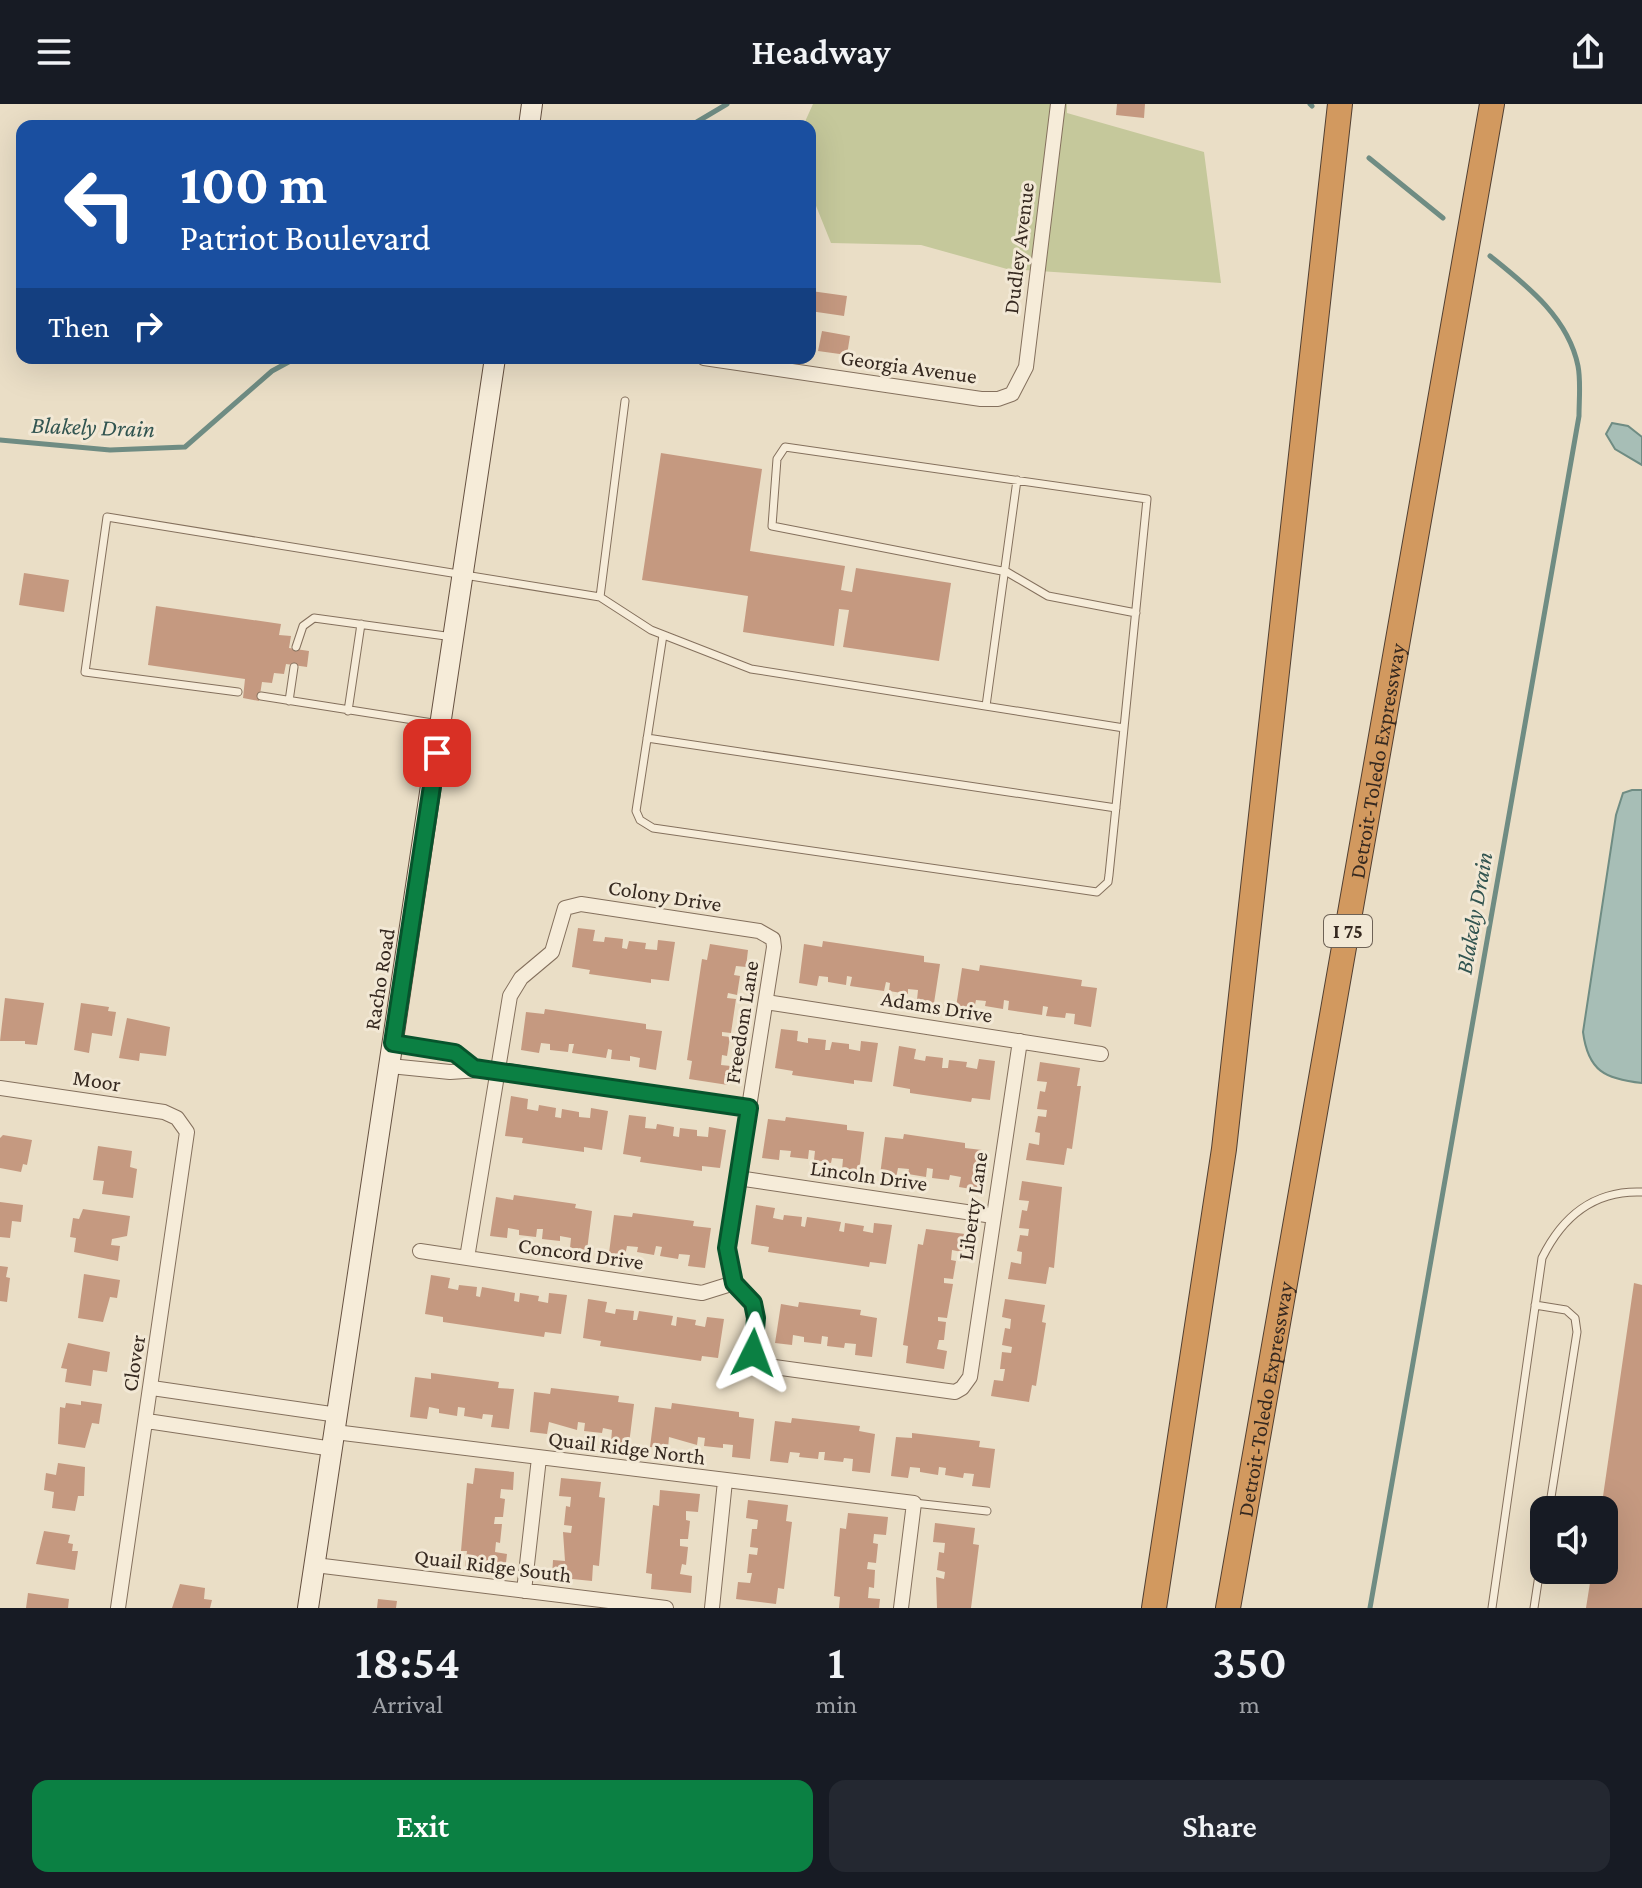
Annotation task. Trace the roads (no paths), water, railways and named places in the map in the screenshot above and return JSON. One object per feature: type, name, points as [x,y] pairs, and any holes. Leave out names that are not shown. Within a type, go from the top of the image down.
[{"type":"highway","points":[[1154,1608],[1224,1149],[1340,104]]},
{"type":"highway","name":"Detroit-Toledo Expressway","points":[[1228,1608],[1492,104]]},
{"type":"street","name":"Dudley Avenue","points":[[1012,394],[1026,367],[1058,104]]},
{"type":"street","name":"Racho Road","points":[[308,1608],[494,364]]},
{"type":"street","name":"Georgia Avenue","points":[[767,364],[981,399],[998,399],[1012,394]]},
{"type":"street","name":"Colony Drive","points":[[495,1069],[515,984],[552,952],[565,908],[581,904],[743,929]]},
{"type":"street","name":"Freedom Lane","points":[[743,929],[759,931],[773,939],[727,1248],[734,1283],[753,1303],[756,1318],[753,1353],[767,1366]]},
{"type":"street","name":"Adams Drive","points":[[766,1002],[1101,1054]]},
{"type":"street","name":"Liberty Lane","points":[[767,1366],[945,1392],[962,1388],[970,1377],[1020,1041]]},
{"type":"street","points":[[393,1043],[455,1053],[474,1068]]},
{"type":"street","points":[[390,1066],[450,1072],[495,1069],[749,1108]]},
{"type":"street","points":[[467,1258],[495,1069]]},
{"type":"street","name":"Moor","points":[[0,1088],[164,1112],[184,1124]]},
{"type":"street","name":"Clover","points":[[118,1608],[188,1144],[184,1124]]},
{"type":"street","name":"Lincoln Drive","points":[[738,1178],[993,1216]]},
{"type":"street","name":"Concord Drive","points":[[420,1251],[702,1293],[734,1283]]},
{"type":"street","points":[[152,1388],[335,1432]]},
{"type":"street","points":[[147,1421],[335,1432]]},
{"type":"street","name":"Quail Ridge North","points":[[335,1432],[914,1503]]},
{"type":"street","points":[[524,1591],[539,1458]]},
{"type":"street","points":[[712,1608],[725,1481]]},
{"type":"street","points":[[901,1608],[914,1503]]},
{"type":"street","name":"Quail Ridge South","points":[[315,1565],[666,1608]]},
{"type":"lane","points":[[600,597],[625,401]]},
{"type":"lane","points":[[663,635],[636,811],[640,820],[653,828],[1097,892],[1108,882],[1136,613],[1147,499],[785,447],[777,459],[770,523],[788,531],[1007,572],[1048,596],[1136,613]]},
{"type":"lane","points":[[986,706],[1007,572],[1017,480]]},
{"type":"lane","points":[[238,692],[85,672],[107,517],[600,597],[663,635],[751,669],[1124,728]]},
{"type":"lane","points":[[296,647],[303,626],[314,618],[455,638]]},
{"type":"lane","points":[[348,711],[361,624]]},
{"type":"lane","points":[[289,701],[294,667]]},
{"type":"lane","points":[[261,696],[442,725]]},
{"type":"lane","points":[[647,738],[1116,808]]},
{"type":"lane","points":[[1492,1608],[1542,1258],[1565,1222],[1580,1208],[1604,1197],[1642,1192]]},
{"type":"lane","points":[[1535,1305],[1566,1310],[1575,1318],[1577,1332],[1551,1496]]},
{"type":"lane","points":[[914,1503],[987,1511]]},
{"type":"lane","points":[[1534,1608],[1538,1584]]},
{"type":"water","points":[[1612,423],[1628,426],[1642,437],[1642,465],[1615,449],[1606,434]]},
{"type":"water","points":[[1642,790],[1642,1083],[1618,1079],[1600,1071],[1589,1056],[1583,1032],[1616,815],[1623,793]]},
{"type":"waterway","name":"Blakely Drain","points":[[700,120],[727,104]]},
{"type":"waterway","name":"Blakely Drain","points":[[1369,158],[1443,218]]},
{"type":"waterway","name":"Blakely Drain","points":[[1370,1608],[1579,416],[1578,366],[1565,332],[1544,304],[1490,256]]},
{"type":"waterway","name":"Blakely Drain","points":[[0,440],[110,450],[185,447],[272,371],[285,364]]}]
